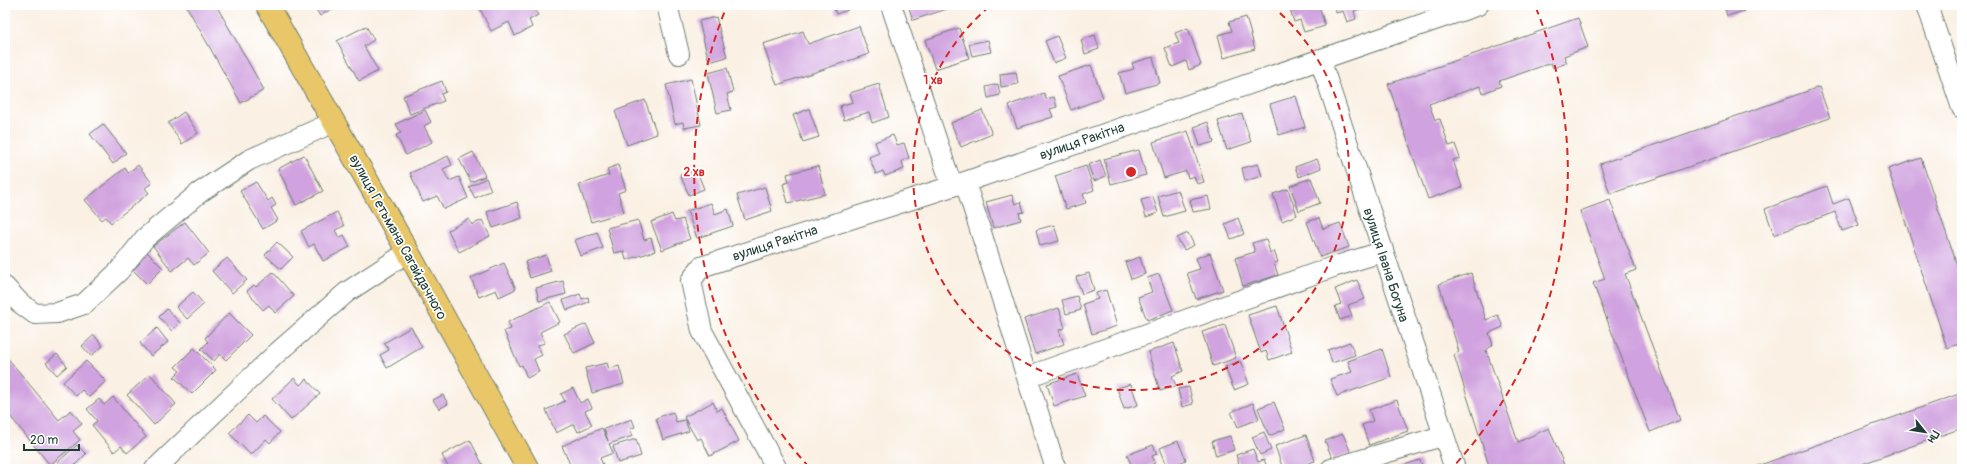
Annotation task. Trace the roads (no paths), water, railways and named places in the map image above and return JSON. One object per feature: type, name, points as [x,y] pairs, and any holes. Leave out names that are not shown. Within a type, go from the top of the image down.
[{"type":"main road","name":"вулиця Гетьмана Сагайдачного","points":[[267,5],[408,252],[528,469]]},
{"type":"street","points":[[667,5],[679,54]]},
{"type":"street","points":[[891,5],[958,184],[1027,377],[1056,469]]},
{"type":"street","name":"вулиця Ракітна","points":[[777,469],[702,331],[691,281],[701,267],[958,184],[1478,5]]},
{"type":"street","points":[[1927,5],[1962,108]]},
{"type":"street","name":"вулиця Івана Богуна","points":[[1320,59],[1454,469]]},
{"type":"street","points":[[5,288],[20,303],[35,314],[57,314],[84,304],[119,271],[145,238],[199,193],[249,160],[334,122]]},
{"type":"street","points":[[155,469],[278,352],[347,292],[408,252]]},
{"type":"street","points":[[1027,377],[1326,270],[1382,252]]},
{"type":"street","points":[[1331,469],[1442,436]]}]
